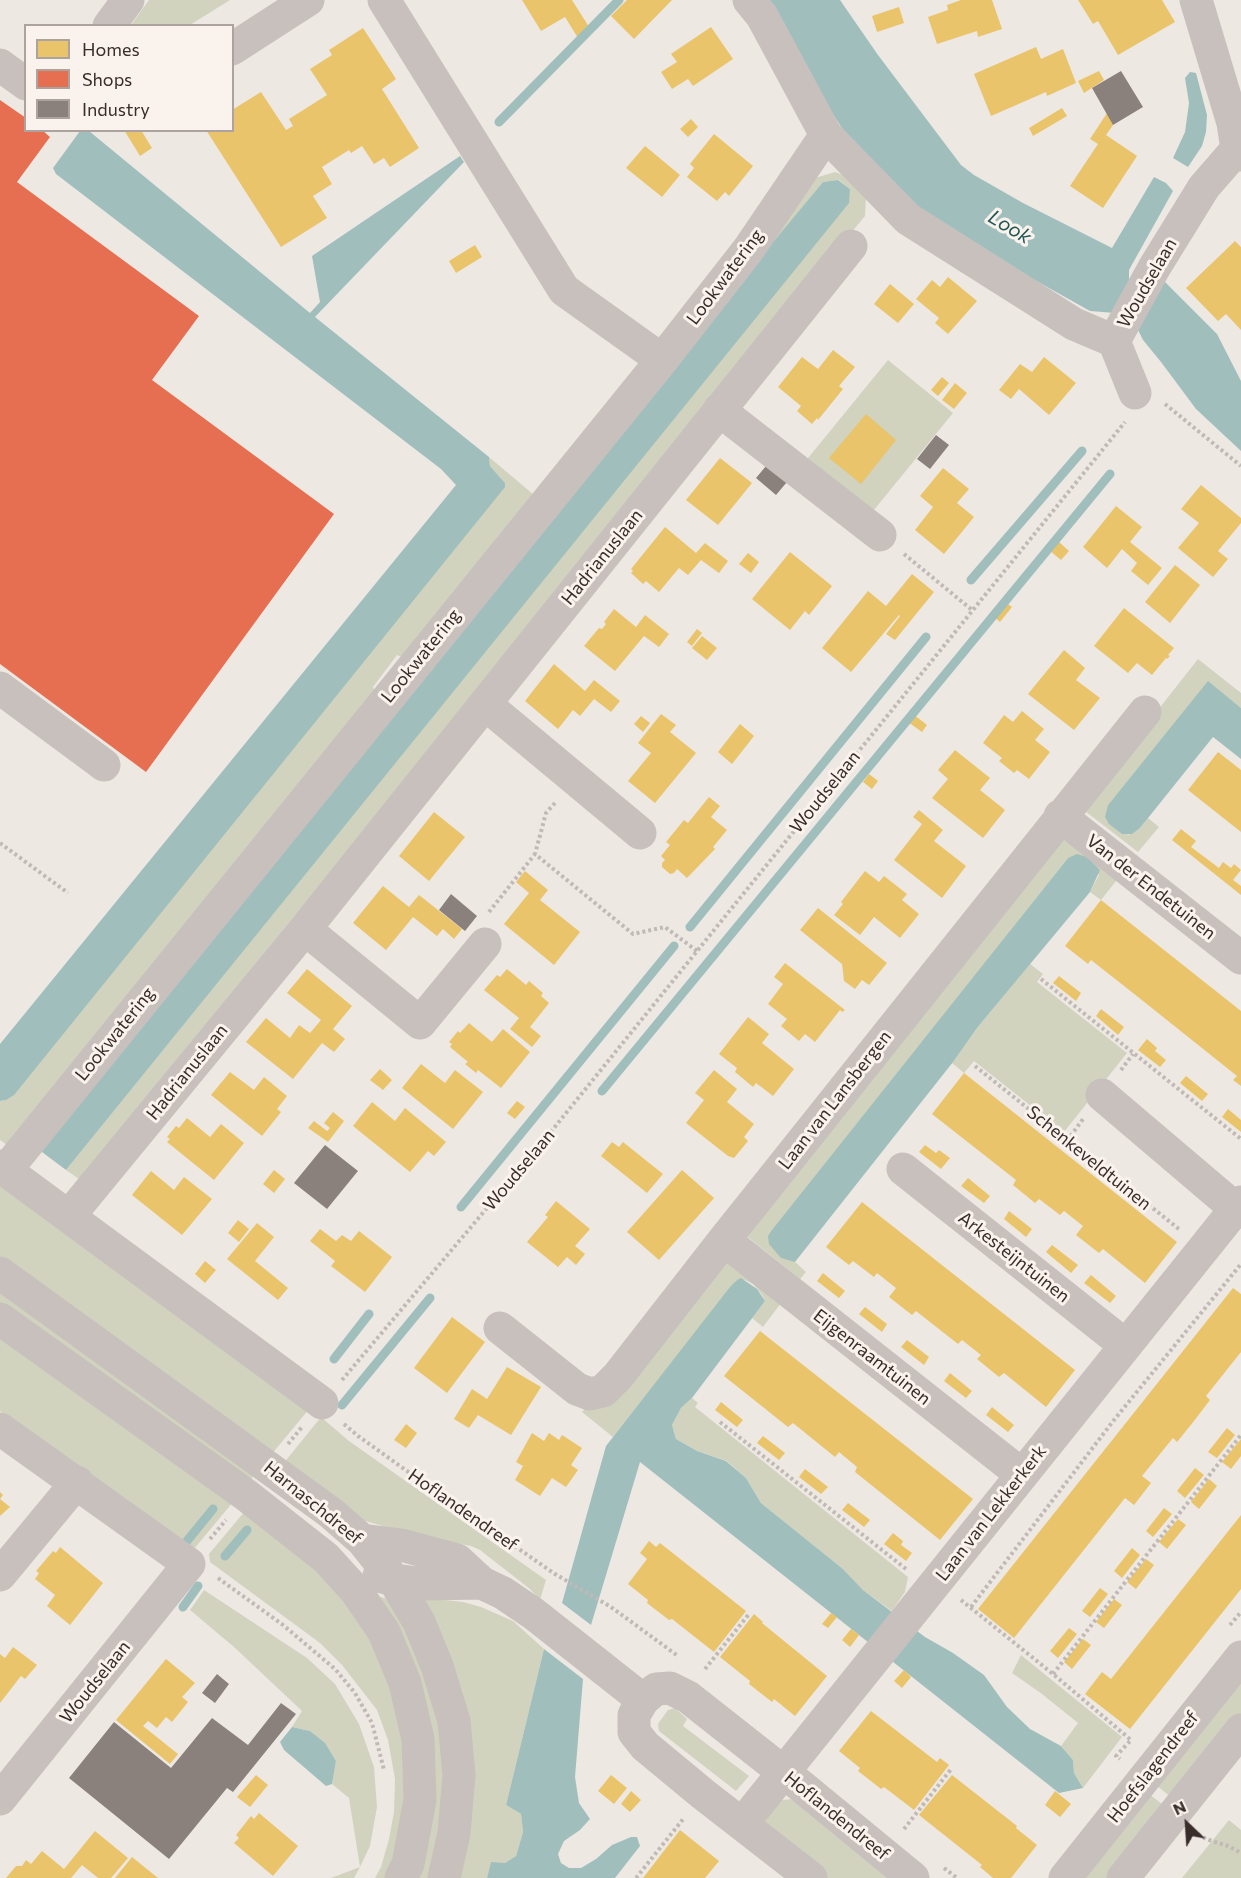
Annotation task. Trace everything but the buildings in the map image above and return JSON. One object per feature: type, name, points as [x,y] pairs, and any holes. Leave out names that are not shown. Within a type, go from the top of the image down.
[{"type":"street","points":[[110,24],[128,0]]},
{"type":"street","points":[[234,48],[308,0]]},
{"type":"street","points":[[384,0],[564,290],[662,360]]},
{"type":"street","points":[[749,0],[762,16],[826,135],[908,219],[1074,324],[1118,333]]},
{"type":"street","points":[[1196,0],[1233,123],[1239,152]]},
{"type":"street","points":[[0,65],[24,83]]},
{"type":"street","name":"Lookwatering","points":[[3,1168],[662,360],[748,250],[826,135]]},
{"type":"street","name":"Woudselaan","points":[[1136,393],[1118,333],[1154,268],[1204,187],[1239,152]]},
{"type":"street","name":"Hadrianuslaan","points":[[69,1216],[305,929],[851,246]]},
{"type":"street","points":[[719,410],[880,535]]},
{"type":"street","points":[[0,688],[104,765]]},
{"type":"street","points":[[485,705],[640,833]]},
{"type":"street","name":"Laan van Lansbergen","points":[[500,1328],[578,1389],[590,1394],[603,1391],[618,1376],[1060,816],[1145,712]]},
{"type":"street","name":"Van der Endetuinen","points":[[1060,816],[1241,958]]},
{"type":"street","points":[[305,929],[420,1023],[485,944]]},
{"type":"street","points":[[1102,1095],[1229,1226]]},
{"type":"street","points":[[3,1168],[321,1403]]},
{"type":"street","name":"Arkesteijntuinen","points":[[903,1169],[1125,1345]]},
{"type":"street","name":"Laan van Lekkerkerk","points":[[742,1824],[1125,1345],[1229,1226]]},
{"type":"street","name":"Eijgenraamtuinen","points":[[724,1240],[1021,1474]]},
{"type":"street","name":"Harnaschdreef","points":[[0,1273],[344,1524],[362,1540],[394,1580],[419,1622],[437,1666],[454,1721],[459,1775],[454,1833],[444,1878]]},
{"type":"street","name":"Harnaschdreef","points":[[0,1320],[246,1495],[326,1558],[356,1592],[384,1632],[405,1683],[418,1739],[420,1800],[408,1864],[401,1878]]},
{"type":"street","points":[[0,1429],[189,1564]]},
{"type":"street","points":[[0,1575],[77,1482]]},
{"type":"street","points":[[362,1540],[401,1545],[457,1560],[482,1583],[503,1593],[534,1614],[643,1700],[634,1715],[634,1732],[645,1746],[811,1878]]},
{"type":"street","points":[[326,1558],[394,1580],[426,1584],[482,1583]]},
{"type":"street","name":"Woudselaan","points":[[0,1799],[189,1564]]},
{"type":"street","name":"Hoefslagendreef","points":[[1065,1878],[1241,1657]]},
{"type":"street","name":"Hoflandendreef","points":[[643,1700],[656,1689],[670,1688],[688,1697],[914,1878]]},
{"type":"street","points":[[1123,1878],[1241,1730]]},
{"type":"path","points":[[1136,393],[1167,405],[1241,466]]},
{"type":"path","name":"Woudselaan","points":[[321,1403],[541,1144],[1124,425],[1136,393]]},
{"type":"path","points":[[880,535],[972,610]]},
{"type":"path","points":[[485,944],[480,924],[535,854],[546,813],[575,779]]},
{"type":"path","points":[[0,843],[68,893]]},
{"type":"path","points":[[535,854],[633,934],[665,927],[697,951]]},
{"type":"path","points":[[1041,979],[1241,1139]]},
{"type":"path","name":"Schenkeveldtuinen","points":[[975,1066],[1229,1226]]},
{"type":"path","points":[[971,1607],[1114,1420],[1241,1264]]},
{"type":"path","name":"Hoflandendreef","points":[[321,1403],[358,1436],[555,1574],[611,1607]]},
{"type":"path","points":[[720,1422],[925,1596],[943,1600],[949,1591],[1053,1674],[1131,1740],[1116,1755],[1144,1779]]},
{"type":"path","points":[[1053,1674],[1241,1435]]},
{"type":"path","points":[[189,1564],[204,1568],[283,1625],[335,1669],[355,1693],[372,1723],[382,1755],[385,1776]]},
{"type":"path","points":[[702,1673],[749,1614]]},
{"type":"path","points":[[900,1833],[952,1768]]},
{"type":"path","points":[[636,1878],[703,1794]]},
{"type":"path","points":[[1195,1830],[1206,1839],[1241,1853]]},
{"type":"green space","points":[[149,0],[230,0],[192,24],[132,24]]},
{"type":"green space","points":[[835,172],[843,175],[866,197],[865,216],[845,240],[846,242],[79,1179],[66,1170],[732,346],[850,189],[839,180],[823,182],[39,1139],[815,178]]},
{"type":"green space","points":[[888,360],[953,413],[869,516],[804,463]]},
{"type":"green space","points":[[489,457],[534,495],[404,658],[397,655],[373,687],[376,694],[7,1145],[0,1140],[0,1101],[6,1100],[505,483],[490,466]]},
{"type":"green space","points":[[1198,659],[1241,693],[1241,708],[1208,682],[1108,805],[1128,835],[1140,828],[1148,818],[1159,827],[1138,852],[1081,808]]},
{"type":"green space","points":[[1059,837],[1120,876],[1101,900],[1090,892],[1099,875],[1068,858],[1011,930],[793,1260],[806,1272],[800,1279],[744,1234]]},
{"type":"green space","points":[[1030,964],[1043,974],[1037,982],[1127,1053],[1064,1132],[974,1061],[964,1073],[952,1063],[977,1028]]},
{"type":"green space","points":[[0,1184],[310,1408],[271,1455],[0,1260]]},
{"type":"green space","points":[[721,1263],[732,1263],[781,1303],[763,1327],[752,1318],[765,1301],[762,1295],[753,1284],[745,1280],[737,1280],[613,1437],[582,1412]]},
{"type":"green space","points":[[0,1287],[256,1473],[246,1485],[0,1307]]},
{"type":"green space","points":[[0,1334],[233,1502],[189,1555],[152,1520],[0,1411]]},
{"type":"green space","points":[[692,1398],[698,1403],[695,1407],[908,1577],[905,1592],[892,1611],[863,1590],[843,1569],[761,1503],[746,1478],[727,1461],[697,1451],[676,1439],[672,1425],[681,1408]]},
{"type":"green space","points":[[321,1417],[349,1441],[546,1580],[540,1600],[530,1589],[480,1550],[362,1520],[283,1464]]},
{"type":"green space","points":[[245,1511],[324,1573],[366,1629],[400,1712],[407,1801],[390,1878],[375,1878],[381,1867],[389,1839],[394,1812],[395,1779],[388,1740],[377,1710],[342,1665],[320,1643],[210,1562],[209,1554]]},
{"type":"green space","points":[[204,1590],[307,1658],[335,1684],[359,1724],[374,1767],[377,1807],[370,1846],[360,1867],[349,1798],[332,1784],[336,1761],[325,1744],[310,1731],[292,1727],[302,1711],[234,1647],[190,1610]]},
{"type":"green space","points":[[376,1596],[389,1599],[412,1631],[442,1728],[444,1807],[430,1878],[412,1878],[425,1830]]},
{"type":"green space","points":[[418,1597],[463,1602],[481,1607],[513,1621],[544,1649],[506,1805],[521,1814],[523,1832],[516,1856],[505,1863],[491,1863],[487,1878],[451,1878],[458,1849]]},
{"type":"green space","points":[[1021,1655],[1122,1737],[1083,1788],[1074,1773],[1073,1760],[1061,1746],[1078,1723],[1012,1673]]},
{"type":"green space","points":[[1241,1669],[1241,1719],[1176,1801],[1152,1782]]},
{"type":"green space","points":[[675,1708],[687,1719],[683,1726],[749,1776],[736,1791],[659,1731],[658,1724],[668,1710]]},
{"type":"green space","points":[[1145,1791],[1170,1810],[1115,1878],[1076,1878]]},
{"type":"green space","points":[[793,1799],[900,1878],[821,1878],[775,1842],[765,1821],[781,1800]]},
{"type":"green space","points":[[1229,1820],[1241,1830],[1241,1878],[1182,1878]]},
{"type":"green space","points":[[360,1867],[354,1878],[331,1878]]},
{"type":"water","name":"Look","points":[[765,0],[840,0],[878,55],[961,165],[1023,203],[1112,248],[1154,177],[1166,183],[1173,191],[1129,270],[1129,284],[1165,282],[1217,334],[1241,381],[1241,451],[1196,409],[1143,340],[1135,324],[1115,313],[1090,311],[922,217],[845,133],[798,59]]},
{"type":"water","points":[[1190,72],[1196,73],[1207,115],[1202,146],[1188,167],[1173,158],[1185,132],[1189,103],[1185,78]]},
{"type":"water","points":[[79,132],[90,132],[310,313],[320,302],[312,256],[460,156],[464,162],[315,317],[489,457],[490,466],[505,483],[505,487],[14,1095],[0,1101],[0,1044],[456,485],[441,469],[56,174],[53,168]]},
{"type":"water","points":[[838,180],[850,189],[849,203],[66,1170],[38,1149],[759,259],[823,182]]},
{"type":"water","points":[[1208,681],[1241,708],[1241,759],[1213,737],[1140,828],[1132,834],[1122,834],[1109,824],[1105,817],[1108,805]]},
{"type":"water","points":[[1077,854],[1087,857],[1100,870],[1090,892],[977,1028],[953,1062],[795,1262],[781,1258],[769,1244],[768,1236],[772,1230],[1068,858]]},
{"type":"water","points":[[741,1278],[757,1289],[765,1301],[692,1398],[681,1408],[672,1425],[676,1439],[697,1451],[726,1461],[746,1478],[761,1503],[843,1569],[863,1590],[925,1637],[984,1675],[1007,1707],[1030,1729],[1061,1746],[1073,1760],[1074,1773],[1083,1788],[1059,1793],[640,1462],[591,1625],[562,1603],[606,1446],[730,1287]]},
{"type":"water","points":[[544,1649],[583,1679],[575,1777],[579,1803],[590,1819],[580,1830],[564,1841],[558,1854],[561,1863],[569,1868],[581,1868],[612,1845],[631,1837],[637,1837],[640,1846],[615,1878],[487,1878],[491,1862],[505,1863],[516,1856],[523,1832],[521,1814],[506,1805]]},
{"type":"water","points":[[292,1727],[310,1731],[325,1743],[336,1761],[332,1784],[326,1786],[284,1750],[280,1742]]},
{"type":"waterway","points":[[499,122],[619,0]]},
{"type":"waterway","points":[[971,580],[1082,451]]},
{"type":"waterway","points":[[602,1091],[1110,474]]},
{"type":"waterway","points":[[690,927],[926,637]]},
{"type":"waterway","points":[[461,1207],[674,946]]},
{"type":"waterway","points":[[342,1405],[430,1298]]},
{"type":"waterway","points":[[334,1359],[369,1314]]},
{"type":"waterway","points":[[187,1541],[213,1509]]},
{"type":"waterway","points":[[225,1556],[247,1530]]},
{"type":"waterway","points":[[183,1607],[198,1586]]}]
